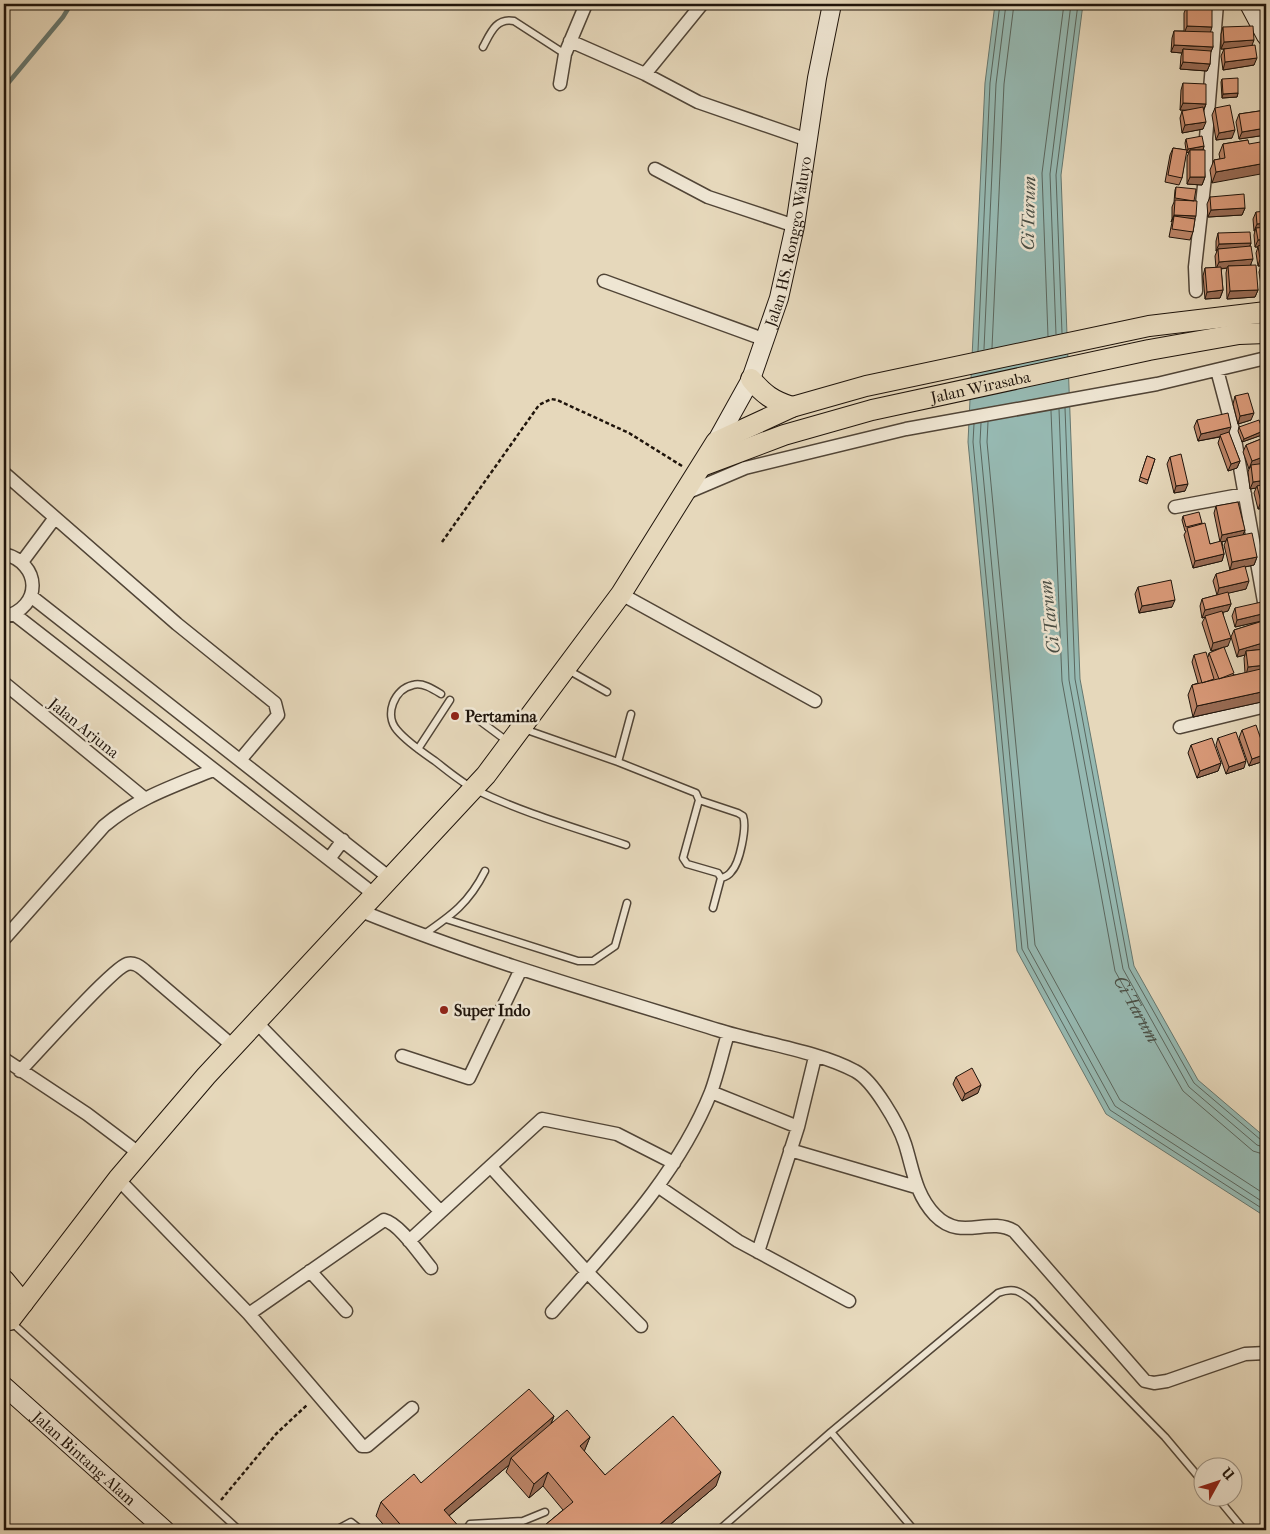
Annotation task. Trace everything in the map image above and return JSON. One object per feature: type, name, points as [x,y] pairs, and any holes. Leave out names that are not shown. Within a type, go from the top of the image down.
[{"type":"main road","name":"Jalan Wirasaba","points":[[716,442],[792,407],[866,386],[1149,326],[1266,312]]},
{"type":"main road","name":"Jalan Wirasaba","points":[[699,470],[784,435],[872,410],[1149,350],[1239,334],[1266,333]]},
{"type":"main road","points":[[751,379],[762,392],[776,402],[792,407]]},
{"type":"main road","name":"Jalan HS. Ronggo Waluyo","points":[[6,1320],[23,1303],[118,1179],[234,1047],[474,789],[567,670],[621,594],[716,442]]},
{"type":"main road","points":[[4,1280],[23,1303]]},
{"type":"street","points":[[560,84],[565,54],[586,4]]},
{"type":"street","points":[[645,74],[702,4]]},
{"type":"street","name":"Jalan HS. Ronggo Waluyo","points":[[716,442],[751,379],[779,298],[795,226],[817,78],[832,4]]},
{"type":"street","points":[[1196,291],[1195,267],[1206,168],[1206,138],[1217,4]]},
{"type":"street","points":[[1249,4],[1266,36]]},
{"type":"street","points":[[570,42],[645,74],[698,102],[808,140]]},
{"type":"street","points":[[654,170],[708,197],[795,226]]},
{"type":"street","points":[[604,281],[766,340]]},
{"type":"street","points":[[684,494],[745,468],[906,429],[1157,384],[1266,358]]},
{"type":"street","points":[[1217,370],[1234,434],[1266,613]]},
{"type":"street","points":[[4,473],[54,519],[275,704],[278,714],[241,759]]},
{"type":"street","points":[[1175,507],[1245,494]]},
{"type":"street","points":[[22,562],[54,519]]},
{"type":"street","points":[[4,554],[22,562],[30,575],[32,597],[241,759],[391,879]]},
{"type":"street","points":[[621,594],[815,701]]},
{"type":"street","points":[[32,597],[9,615],[375,895]]},
{"type":"street","name":"Jalan Arjuna","points":[[4,683],[144,798]]},
{"type":"street","points":[[1180,727],[1266,706]]},
{"type":"street","points":[[4,939],[104,826],[122,811],[144,798],[213,770]]},
{"type":"street","points":[[329,859],[343,840]]},
{"type":"street","points":[[361,911],[422,936],[521,969],[728,1034],[815,1057],[857,1072],[878,1095],[905,1142],[916,1187],[935,1215],[952,1227],[970,1230],[996,1226],[1006,1227],[1014,1231],[1145,1380],[1154,1383],[1167,1381],[1245,1354],[1266,1353]]},
{"type":"street","points":[[20,1071],[122,966],[128,964],[135,964],[144,970],[234,1047]]},
{"type":"street","points":[[402,1056],[469,1078],[521,969]]},
{"type":"street","points":[[257,1023],[440,1212]]},
{"type":"street","points":[[552,1312],[659,1187],[710,1092],[728,1034]]},
{"type":"street","points":[[758,1252],[798,1127],[815,1057]]},
{"type":"street","points":[[4,1059],[87,1114],[140,1154]]},
{"type":"street","points":[[710,1092],[798,1127]]},
{"type":"street","points":[[409,1241],[542,1119],[617,1134],[674,1162]]},
{"type":"street","points":[[790,1150],[916,1187]]},
{"type":"street","points":[[491,1167],[587,1272],[641,1326]]},
{"type":"street","points":[[118,1179],[249,1314],[362,1446],[367,1446],[412,1408]]},
{"type":"street","points":[[659,1187],[711,1224],[758,1252],[849,1301]]},
{"type":"street","points":[[249,1314],[384,1220],[390,1222],[409,1241],[431,1268]]},
{"type":"street","points":[[310,1270],[346,1311]]},
{"type":"street","name":"Jalan Bintang Alam","points":[[4,1386],[165,1530]]},
{"type":"lane","points":[[483,47],[492,29],[497,24],[509,20],[514,21],[565,54]]},
{"type":"lane","points":[[567,670],[607,692]]},
{"type":"lane","points":[[441,694],[427,686],[414,684],[401,690],[393,701],[391,718],[393,724],[418,748],[474,789],[626,846]]},
{"type":"lane","points":[[418,748],[450,700]]},
{"type":"lane","points":[[618,762],[631,714]]},
{"type":"lane","points":[[480,722],[515,735],[618,762],[696,793],[699,800],[683,858],[687,864],[718,872],[721,878],[713,908]]},
{"type":"lane","points":[[699,800],[738,813],[743,816],[746,823],[735,866],[730,874],[721,878]]},
{"type":"lane","points":[[422,936],[469,899],[484,871]]},
{"type":"lane","points":[[446,919],[578,961],[593,961],[615,946],[627,903]]},
{"type":"lane","points":[[719,1530],[831,1432],[998,1293],[1008,1289],[1019,1290],[1165,1437],[1192,1469]]},
{"type":"lane","points":[[6,1320],[239,1530]]},
{"type":"lane","points":[[831,1432],[914,1530]]},
{"type":"lane","points":[[1224,1506],[1244,1530]]},
{"type":"lane","points":[[466,1530],[470,1524],[523,1521],[545,1512]]},
{"type":"lane","points":[[336,1530],[351,1522],[361,1530]]},
{"type":"path","points":[[442,542],[539,405],[551,399],[629,433],[699,470]]},
{"type":"path","points":[[214,1509],[276,1434],[318,1395]]},
{"type":"water","name":"Ci Tarum","points":[[995,4],[1083,4],[1061,175],[1080,679],[1134,966],[1198,1080],[1266,1138],[1266,1217],[1106,1114],[1017,951],[968,442],[985,83]]},
{"type":"building","points":[[1187,6],[1212,6],[1212,27],[1187,26]]},
{"type":"building","points":[[1253,26],[1254,40],[1224,42],[1223,27]]},
{"type":"building","points":[[1174,31],[1213,32],[1213,47],[1174,45]]},
{"type":"building","points":[[1255,45],[1257,58],[1225,62],[1224,49]]},
{"type":"building","points":[[1183,49],[1211,51],[1210,64],[1183,62]]},
{"type":"building","points":[[1238,78],[1238,93],[1223,94],[1222,79]]},
{"type":"building","points":[[1183,83],[1206,84],[1206,104],[1183,103]]},
{"type":"building","points":[[1230,105],[1235,130],[1219,133],[1215,108]]},
{"type":"building","points":[[1203,107],[1206,122],[1185,125],[1182,111]]},
{"type":"building","points":[[1266,110],[1266,128],[1242,132],[1239,114]]},
{"type":"building","points":[[1202,136],[1204,146],[1188,149],[1186,139]]},
{"type":"building","points":[[1248,140],[1249,144],[1266,141],[1266,163],[1216,172],[1214,160],[1225,158],[1223,144]]},
{"type":"building","points":[[1173,148],[1187,150],[1182,178],[1168,175]]},
{"type":"building","points":[[1190,150],[1205,150],[1205,177],[1190,177]]},
{"type":"building","points":[[1176,187],[1196,189],[1194,201],[1175,198]]},
{"type":"building","points":[[1244,194],[1245,208],[1211,210],[1210,197]]},
{"type":"building","points":[[1175,200],[1197,201],[1196,216],[1174,215]]},
{"type":"building","points":[[1266,211],[1266,223],[1257,224],[1256,212]]},
{"type":"building","points":[[1174,216],[1195,219],[1193,232],[1172,229]]},
{"type":"building","points":[[1266,227],[1266,239],[1258,240],[1256,228]]},
{"type":"building","points":[[1250,232],[1251,243],[1219,244],[1218,233]]},
{"type":"building","points":[[1266,244],[1266,258],[1260,259],[1258,246]]},
{"type":"building","points":[[1251,246],[1253,259],[1219,262],[1218,249]]},
{"type":"building","points":[[1266,264],[1266,277],[1264,277],[1261,265]]},
{"type":"building","points":[[1256,265],[1258,290],[1230,291],[1228,266]]},
{"type":"building","points":[[1221,267],[1223,290],[1207,292],[1205,268]]},
{"type":"building","points":[[1248,393],[1254,413],[1240,416],[1235,396]]},
{"type":"building","points":[[1228,413],[1231,427],[1201,434],[1197,420]]},
{"type":"building","points":[[1259,420],[1263,431],[1244,439],[1239,427]]},
{"type":"building","points":[[1229,432],[1240,461],[1231,464],[1220,435]]},
{"type":"building","points":[[1266,437],[1266,456],[1252,461],[1246,445]]},
{"type":"building","points":[[1181,454],[1188,484],[1176,486],[1170,457]]},
{"type":"building","points":[[1147,456],[1155,459],[1148,480],[1140,477]]},
{"type":"building","points":[[1266,463],[1266,480],[1253,482],[1251,465]]},
{"type":"building","points":[[1266,484],[1266,501],[1261,502],[1257,486]]},
{"type":"building","points":[[1238,502],[1245,530],[1222,535],[1216,506]]},
{"type":"building","points":[[1199,512],[1202,523],[1186,527],[1183,516]]},
{"type":"building","points":[[1205,523],[1210,544],[1221,541],[1224,554],[1195,561],[1187,528]]},
{"type":"building","points":[[1252,533],[1257,557],[1232,562],[1227,538]]},
{"type":"building","points":[[1245,566],[1249,581],[1219,588],[1216,574]]},
{"type":"building","points":[[1171,580],[1175,600],[1142,606],[1138,587]]},
{"type":"building","points":[[1228,592],[1231,604],[1205,610],[1202,599]]},
{"type":"building","points":[[1266,601],[1266,613],[1237,620],[1235,608]]},
{"type":"building","points":[[1222,611],[1231,638],[1213,643],[1205,616]]},
{"type":"building","points":[[1266,620],[1266,642],[1239,650],[1234,630]]},
{"type":"building","points":[[1224,647],[1234,673],[1219,679],[1209,653]]},
{"type":"building","points":[[1266,649],[1266,665],[1248,667],[1246,651]]},
{"type":"building","points":[[1206,652],[1214,679],[1202,683],[1194,655]]},
{"type":"building","points":[[1265,668],[1266,691],[1197,706],[1192,685]]},
{"type":"building","points":[[1256,725],[1266,754],[1252,759],[1242,730]]},
{"type":"building","points":[[1236,732],[1246,761],[1229,767],[1218,738]]},
{"type":"building","points":[[1212,738],[1221,763],[1200,771],[1191,745]]},
{"type":"building","points":[[972,1068],[981,1085],[965,1094],[956,1077]]},
{"type":"building","points":[[529,1389],[554,1416],[444,1510],[462,1530],[405,1530],[381,1502],[414,1474],[421,1483]]},
{"type":"building","points":[[567,1410],[590,1437],[580,1446],[605,1475],[673,1416],[721,1472],[653,1530],[539,1530],[573,1502],[548,1472],[534,1484],[511,1458]]},
{"type":"waterway","points":[[4,88],[63,17],[71,4]]},
{"type":"place","name":"Pertamina","points":[[455,716]]},
{"type":"place","name":"Super Indo","points":[[444,1010]]}]
